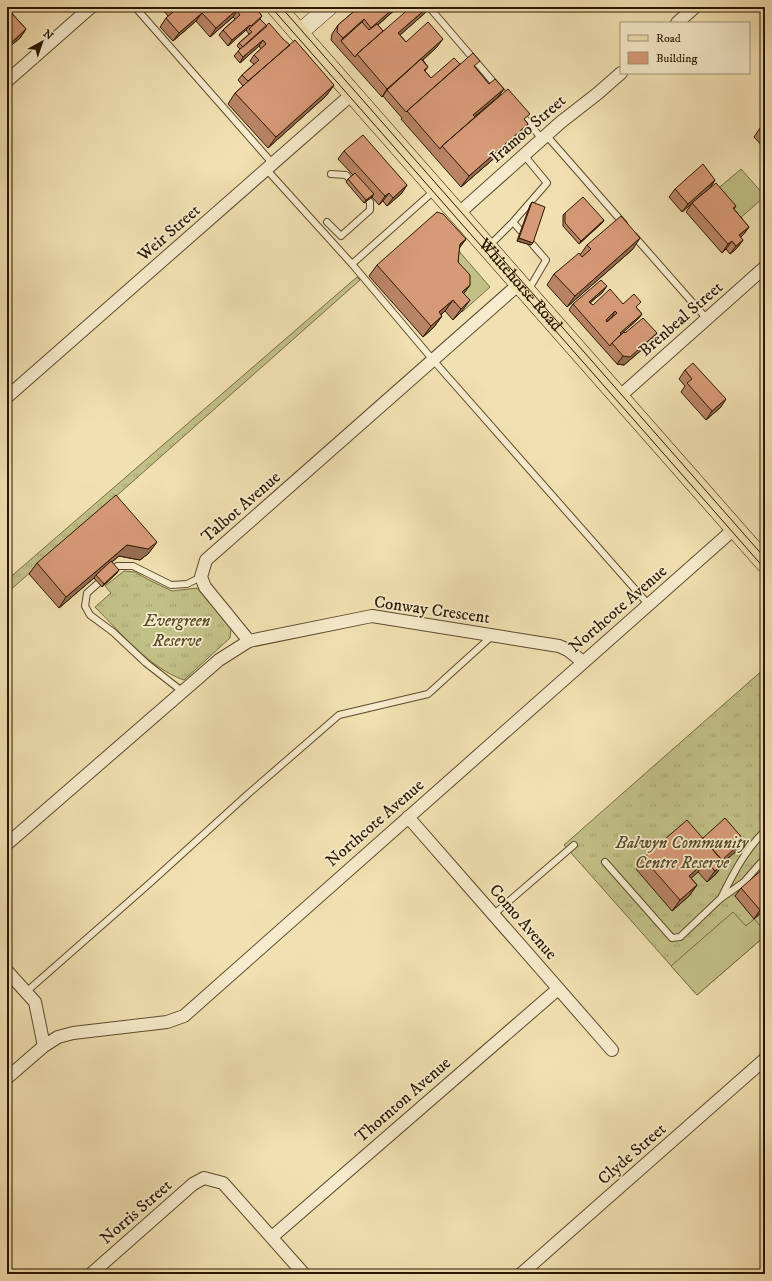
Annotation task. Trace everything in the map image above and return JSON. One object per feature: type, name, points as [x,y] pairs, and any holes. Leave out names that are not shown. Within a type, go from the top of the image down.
[{"type":"main road","name":"Whitehorse Road","points":[[276,7],[765,563]]},
{"type":"street","points":[[7,81],[91,7]]},
{"type":"street","points":[[299,33],[329,7]]},
{"type":"street","points":[[678,22],[696,7]]},
{"type":"street","name":"Iramoo Street","points":[[458,214],[544,137],[620,74]]},
{"type":"street","name":"Weir Street","points":[[7,397],[352,94]]},
{"type":"street","name":"Brenbeal Street","points":[[619,397],[765,267]]},
{"type":"street","name":"Talbot Avenue","points":[[201,577],[206,560],[433,360],[523,288]]},
{"type":"street","name":"Northcote Avenue","points":[[7,1078],[44,1046],[58,1037],[73,1033],[167,1022],[184,1016],[408,816],[734,529]]},
{"type":"street","points":[[7,844],[219,660],[250,641],[205,587],[201,577]]},
{"type":"street","name":"Conway Crescent","points":[[250,641],[372,616],[559,646],[568,650],[583,662]]},
{"type":"street","name":"Como Avenue","points":[[408,816],[612,1050]]},
{"type":"street","points":[[7,971],[35,1002],[44,1046]]},
{"type":"street","name":"Thornton Avenue","points":[[272,1237],[558,989]]},
{"type":"street","name":"Clyde Street","points":[[521,1274],[765,1059]]},
{"type":"street","name":"Norris Street","points":[[91,1274],[193,1184],[204,1178],[223,1182],[272,1237]]},
{"type":"street","points":[[272,1237],[304,1274]]},
{"type":"lane","points":[[135,7],[433,360],[648,604]]},
{"type":"lane","points":[[428,7],[511,103]]},
{"type":"lane","points":[[516,109],[544,137],[707,319]]},
{"type":"lane","points":[[488,248],[547,183],[524,155]]},
{"type":"lane","points":[[328,222],[340,236],[370,210],[370,202],[346,175],[331,174]]},
{"type":"lane","points":[[352,264],[436,189]]},
{"type":"lane","points":[[512,222],[546,260],[523,288]]},
{"type":"lane","points":[[183,692],[146,663],[113,632],[90,615],[85,606],[87,593],[117,566],[133,566],[172,585],[187,584],[201,577]]},
{"type":"lane","points":[[26,992],[339,715],[428,694],[492,636]]},
{"type":"lane","points":[[720,899],[741,859],[765,831]]},
{"type":"lane","points":[[494,915],[574,844]]},
{"type":"lane","points":[[605,862],[672,938],[680,937],[720,899],[744,882],[765,858]]},
{"type":"green space","points":[[741,169],[764,195],[762,199],[738,220],[714,192]]},
{"type":"green space","points":[[458,250],[490,287],[462,312],[454,303]]},
{"type":"green space","points":[[357,277],[360,280],[7,593],[7,580]]},
{"type":"green space","name":"Evergreen Reserve","points":[[124,571],[135,572],[172,591],[197,588],[231,628],[230,638],[184,680],[159,667],[136,649],[95,607],[111,593],[105,586]]},
{"type":"green space","name":"Balwyn Community Centre Reserve","points":[[765,668],[765,936],[697,995],[564,845]]},
{"type":"green space","points":[[733,912],[746,926],[754,919],[765,931],[765,936],[697,995],[671,966]]},
{"type":"building","points":[[169,7],[179,7],[174,12]]},
{"type":"building","points":[[179,7],[240,7],[216,28],[202,13],[179,33],[166,18]]},
{"type":"building","points":[[242,7],[255,7],[262,16],[232,40],[223,30],[240,15],[237,11]]},
{"type":"building","points":[[359,7],[395,7],[371,28],[364,19],[343,38],[337,32],[338,25]]},
{"type":"building","points":[[411,7],[428,7],[398,33],[406,42],[428,22],[443,39],[387,89],[357,54]]},
{"type":"building","points":[[7,8],[26,29],[11,43],[7,39]]},
{"type":"building","points":[[260,19],[267,26],[243,47],[239,43],[252,32],[249,29]]},
{"type":"building","points":[[362,22],[369,30],[377,24],[383,31],[355,57],[341,41]]},
{"type":"building","points":[[269,23],[290,45],[248,81],[242,75],[259,60],[254,55],[266,44],[263,40],[243,57],[238,51]]},
{"type":"building","points":[[295,40],[334,85],[276,137],[235,93]]},
{"type":"building","points":[[473,53],[480,61],[474,66],[489,84],[495,79],[504,89],[473,115],[475,117],[440,149],[407,111]]},
{"type":"building","points":[[454,58],[460,64],[406,112],[387,90],[421,59],[428,67],[424,70],[431,78]]},
{"type":"building","points":[[508,89],[530,114],[524,119],[528,124],[469,176],[442,146]]},
{"type":"building","points":[[765,124],[765,134],[760,128]]},
{"type":"building","points":[[363,135],[407,185],[393,198],[389,193],[385,196],[344,151]]},
{"type":"building","points":[[703,164],[715,180],[688,204],[675,189]]},
{"type":"building","points":[[355,173],[374,194],[366,200],[348,179]]},
{"type":"building","points":[[716,183],[736,206],[733,208],[749,227],[739,235],[743,240],[736,246],[732,241],[728,244],[692,203]]},
{"type":"building","points":[[583,197],[604,220],[581,241],[565,223],[565,213]]},
{"type":"building","points":[[532,202],[545,207],[533,243],[519,238]]},
{"type":"building","points":[[437,212],[443,214],[466,239],[460,244],[458,262],[470,275],[470,285],[462,292],[470,300],[461,309],[453,300],[439,312],[442,316],[431,326],[377,265]]},
{"type":"building","points":[[621,216],[640,238],[575,296],[554,274],[579,253],[582,257],[591,249],[587,245]]},
{"type":"building","points":[[601,280],[607,286],[589,302],[593,305],[610,289],[623,304],[634,294],[641,302],[636,307],[642,314],[620,333],[621,334],[610,346],[573,304]],"holes":[[[615,311],[617,313],[607,322],[606,320]]]},
{"type":"building","points":[[643,318],[657,333],[630,357],[623,356],[612,343]]},
{"type":"building","points":[[693,363],[726,399],[712,411],[687,383],[692,379],[685,370]]},
{"type":"building","points":[[116,495],[157,542],[148,549],[127,545],[66,597],[37,563]]},
{"type":"building","points":[[111,561],[119,570],[104,584],[96,575]]},
{"type":"building","points":[[725,818],[744,840],[722,860],[703,838]]},
{"type":"building","points":[[687,820],[724,863],[715,871],[706,861],[689,876],[697,885],[680,900],[643,858]]},
{"type":"building","points":[[765,867],[765,906],[760,910],[741,888]]},
{"type":"tram line","points":[[271,7],[765,569]]},
{"type":"tram line","points":[[281,7],[765,558]]}]
